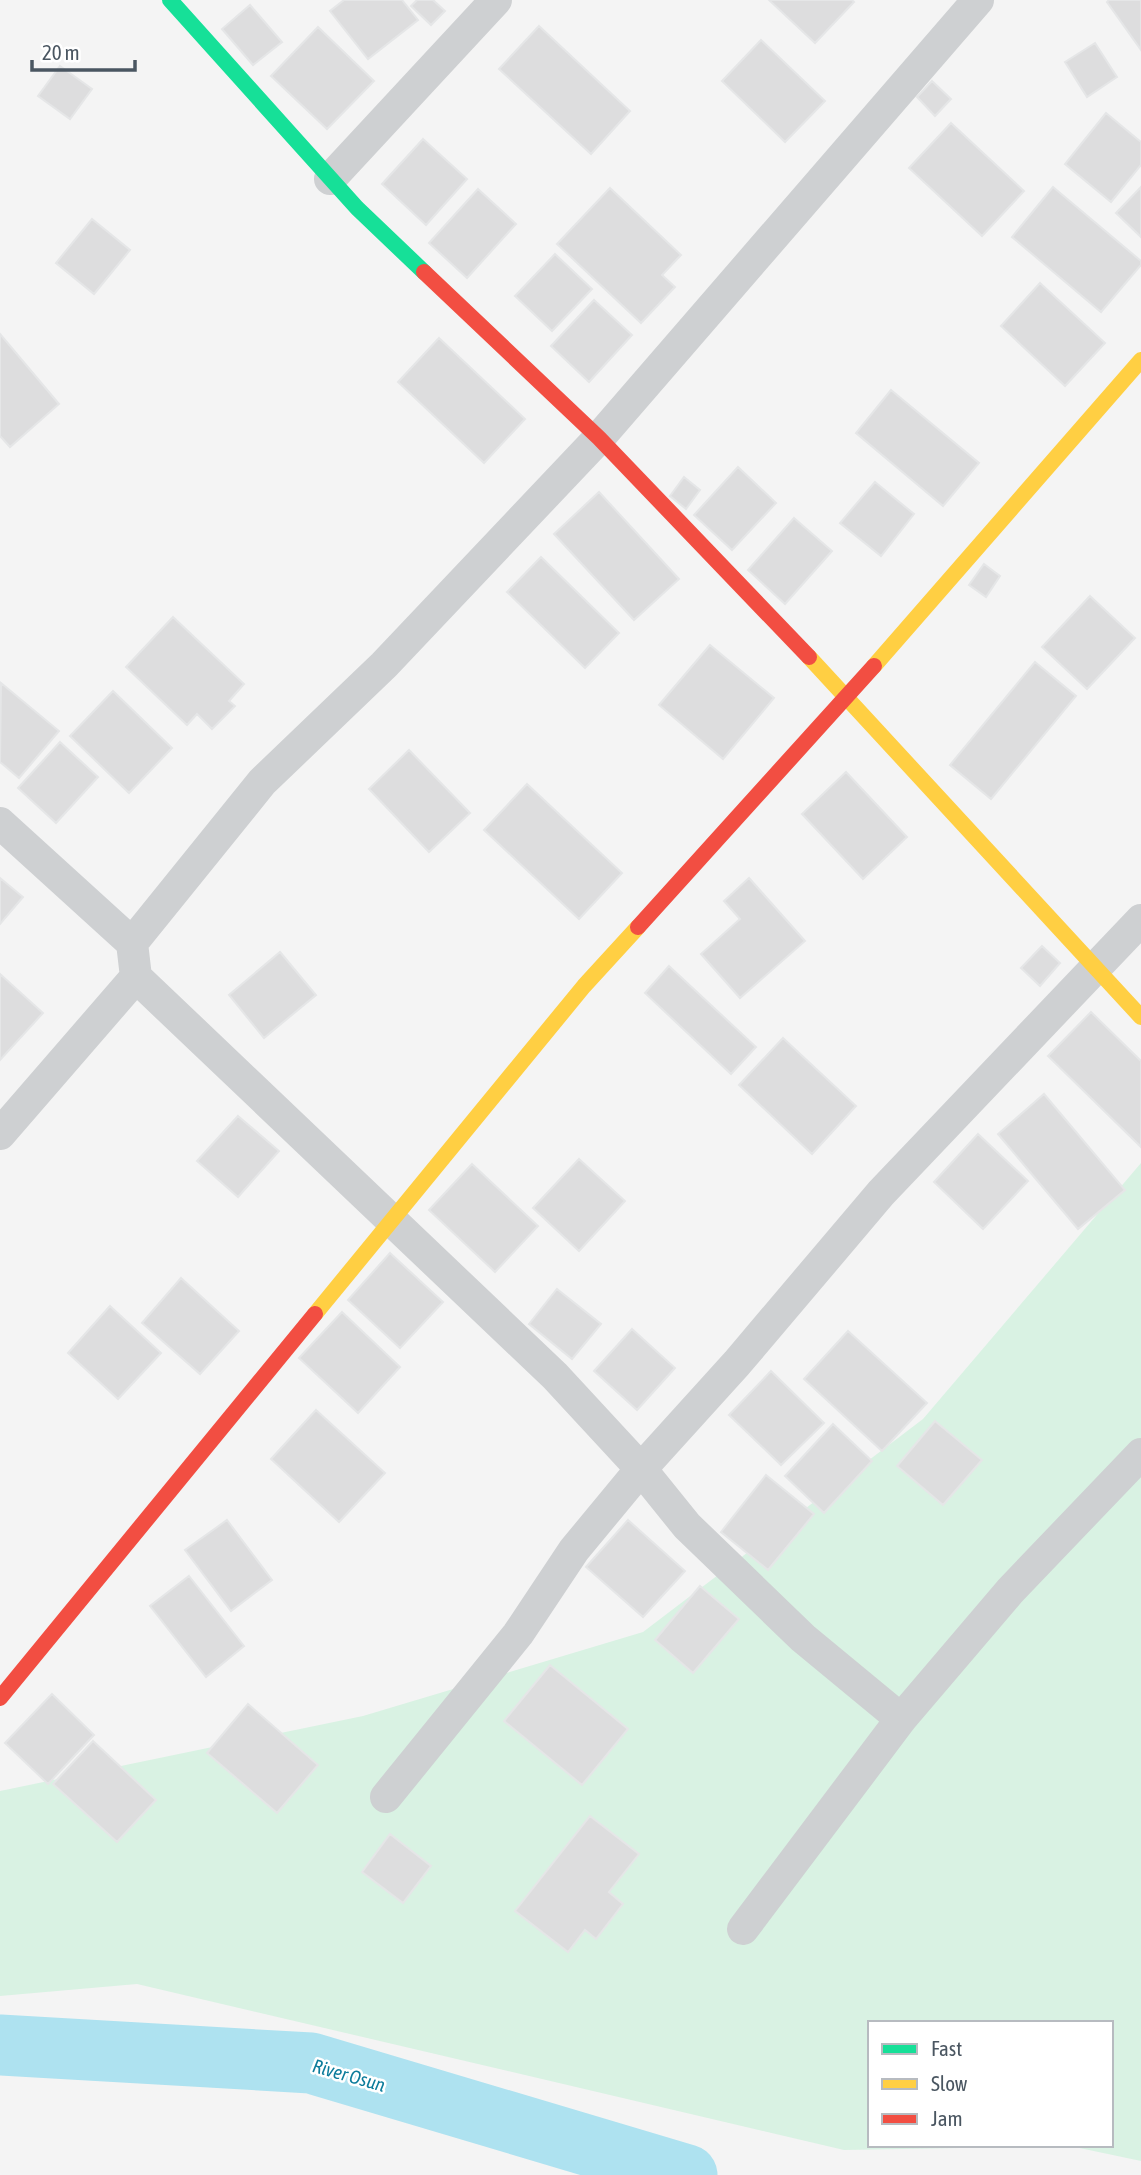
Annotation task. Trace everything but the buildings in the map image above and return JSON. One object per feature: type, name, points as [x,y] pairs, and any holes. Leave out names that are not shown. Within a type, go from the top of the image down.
[{"type":"street","points":[[170,0],[357,208],[599,438],[847,696],[1141,1017]]},
{"type":"street","points":[[330,178],[496,0]]},
{"type":"street","points":[[132,943],[262,782],[384,665],[599,438],[978,0]]},
{"type":"street","points":[[0,1698],[584,986],[847,696],[1141,360]]},
{"type":"street","points":[[0,823],[132,943],[136,977],[555,1376],[641,1469],[687,1526],[803,1638],[901,1719]]},
{"type":"street","points":[[386,1797],[518,1634],[574,1550],[641,1469],[737,1363],[881,1193],[1141,920]]},
{"type":"street","points":[[0,1134],[136,977]]},
{"type":"street","points":[[743,1929],[901,1719],[1010,1591],[1141,1454]]},
{"type":"green space","points":[[1141,1163],[1141,2161],[1075,2147],[1113,2147],[1113,2021],[868,2021],[868,2147],[1014,2147],[844,2150],[137,1984],[0,1996],[0,1791],[363,1716],[643,1632],[923,1419]]},
{"type":"waterway","name":"River Osun","points":[[0,2045],[311,2063],[687,2175]]},
{"type":"traffic: fast","points":[[170,0],[357,208],[424,272]]},
{"type":"traffic: slow","points":[[874,666],[1141,360]]},
{"type":"traffic: slow","points":[[809,657],[1141,1017]]},
{"type":"traffic: slow","points":[[315,1314],[584,986],[638,927]]},
{"type":"traffic: jam","points":[[424,272],[599,438],[809,657]]},
{"type":"traffic: jam","points":[[638,927],[874,666]]},
{"type":"traffic: jam","points":[[0,1698],[315,1314]]}]
